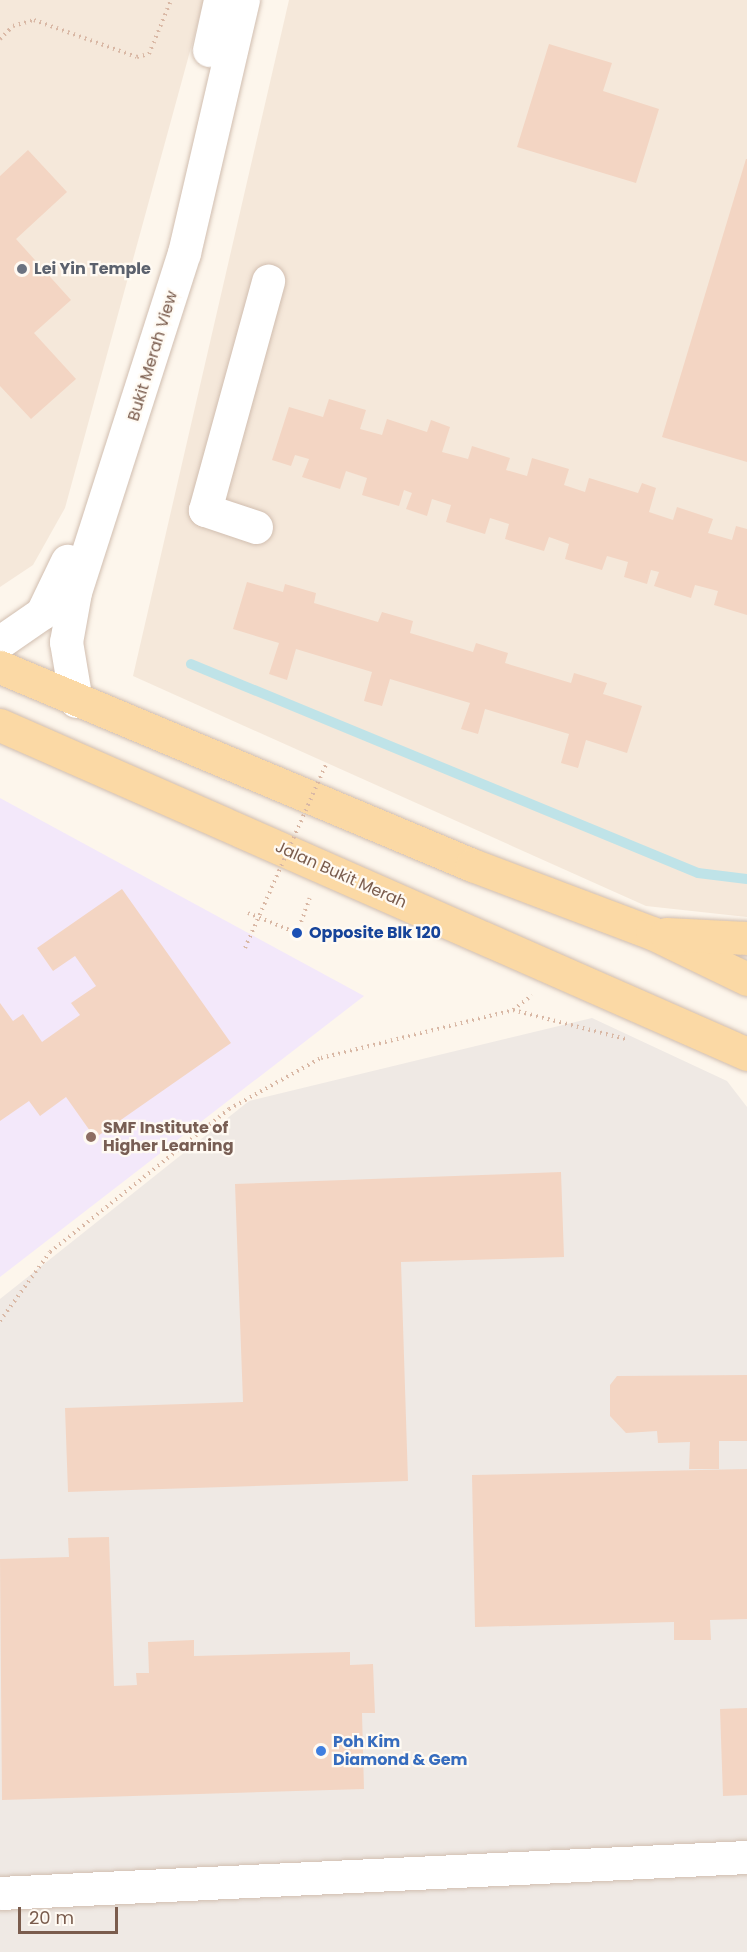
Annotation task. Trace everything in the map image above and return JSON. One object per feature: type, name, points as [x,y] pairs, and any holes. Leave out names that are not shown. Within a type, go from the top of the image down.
[{"type":"main road","points":[[0,667],[76,701],[652,933],[747,979]]},
{"type":"main road","name":"Jalan Bukit Merah","points":[[0,725],[561,972],[744,1056]]},
{"type":"main road","points":[[652,933],[747,938]]},
{"type":"street","name":"Bukit Merah View","points":[[76,701],[66,642],[75,592],[174,250],[227,2]]},
{"type":"street","name":"Bukit Merah View","points":[[0,642],[42,613],[58,586],[174,250]]},
{"type":"street","points":[[256,527],[205,510],[268,281]]},
{"type":"street","points":[[0,1893],[747,1857]]},
{"type":"path","points":[[0,39],[13,26],[34,20],[137,57],[149,54],[171,0]]},
{"type":"path","points":[[245,948],[327,762]]},
{"type":"path","points":[[248,913],[297,933],[322,867]]},
{"type":"path","points":[[0,1321],[50,1252],[229,1109],[321,1058],[513,1010],[561,972]]},
{"type":"shaded area","points":[[0,0],[204,0],[65,508],[33,565],[0,587]]},
{"type":"shaded area","points":[[289,0],[747,0],[747,917],[646,906],[133,676]]},
{"type":"shaded area","name":"SMF Institute of Higher Learning","points":[[0,798],[364,996],[0,1277]]},
{"type":"shaded area","points":[[592,1018],[727,1081],[747,1107],[747,1952],[0,1952],[0,1299],[249,1101]]},
{"type":"building","points":[[549,44],[612,63],[603,91],[659,109],[636,183],[517,147]]},
{"type":"building","name":"Lei Yin Temple","points":[[28,150],[67,192],[16,239],[71,300],[34,333],[76,379],[31,419],[0,386],[0,176]]},
{"type":"building","points":[[747,159],[747,462],[662,437]]},
{"type":"building","points":[[329,399],[366,410],[360,429],[382,435],[387,419],[427,432],[431,420],[450,427],[442,452],[468,459],[472,446],[510,458],[506,470],[527,476],[532,458],[569,469],[564,485],[585,492],[589,478],[638,493],[642,483],[656,488],[649,512],[673,520],[677,507],[713,519],[708,533],[732,540],[736,526],[747,529],[747,615],[714,605],[718,591],[695,585],[691,598],[654,586],[659,572],[651,570],[647,584],[624,577],[628,562],[607,556],[602,570],[565,559],[569,544],[549,537],[544,551],[505,539],[509,524],[490,518],[485,534],[446,522],[451,505],[432,499],[427,516],[406,509],[412,493],[404,490],[399,506],[362,495],[367,478],[346,471],[340,489],[302,477],[309,459],[295,455],[291,466],[272,460],[289,407],[323,417]]},
{"type":"building","points":[[247,582],[283,592],[285,584],[316,593],[314,603],[378,622],[382,612],[413,621],[410,633],[473,652],[476,643],[508,653],[505,663],[571,683],[574,673],[607,683],[603,694],[642,706],[627,753],[586,740],[578,768],[561,763],[569,734],[485,709],[478,734],[461,729],[470,703],[390,679],[382,706],[364,701],[372,672],[296,649],[287,680],[269,674],[279,643],[233,629]]},
{"type":"building","points":[[122,889],[231,1043],[95,1138],[66,1097],[40,1116],[29,1101],[0,1121],[0,1003],[13,1021],[23,1014],[42,1042],[80,1015],[71,1003],[96,986],[75,956],[53,971],[37,948]]},
{"type":"building","points":[[561,1172],[564,1257],[401,1262],[408,1481],[68,1492],[65,1408],[243,1402],[235,1184]]},
{"type":"building","points":[[747,1375],[747,1441],[719,1441],[719,1469],[689,1469],[690,1442],[658,1443],[657,1431],[626,1433],[610,1416],[610,1385],[617,1376]]},
{"type":"building","points":[[747,1469],[747,1619],[710,1620],[711,1640],[674,1640],[674,1622],[475,1627],[472,1475]]},
{"type":"building","points":[[109,1537],[114,1686],[137,1685],[136,1673],[149,1673],[148,1642],[194,1640],[194,1656],[350,1652],[350,1665],[373,1664],[375,1713],[362,1713],[364,1789],[2,1800],[0,1559],[69,1557],[68,1538]]},
{"type":"building","points":[[747,1708],[747,1795],[723,1796],[720,1709]]},
{"type":"waterway","points":[[191,664],[698,873],[747,879]]},
{"type":"place","name":"Lei Yin Temple","points":[[22,269]]},
{"type":"place","name":"Opposite Blk 120","points":[[297,933]]},
{"type":"place","name":"SMF Institute of Higher Learning","points":[[91,1137]]},
{"type":"place","name":"Poh Kim Diamond & Gem","points":[[321,1751]]}]
